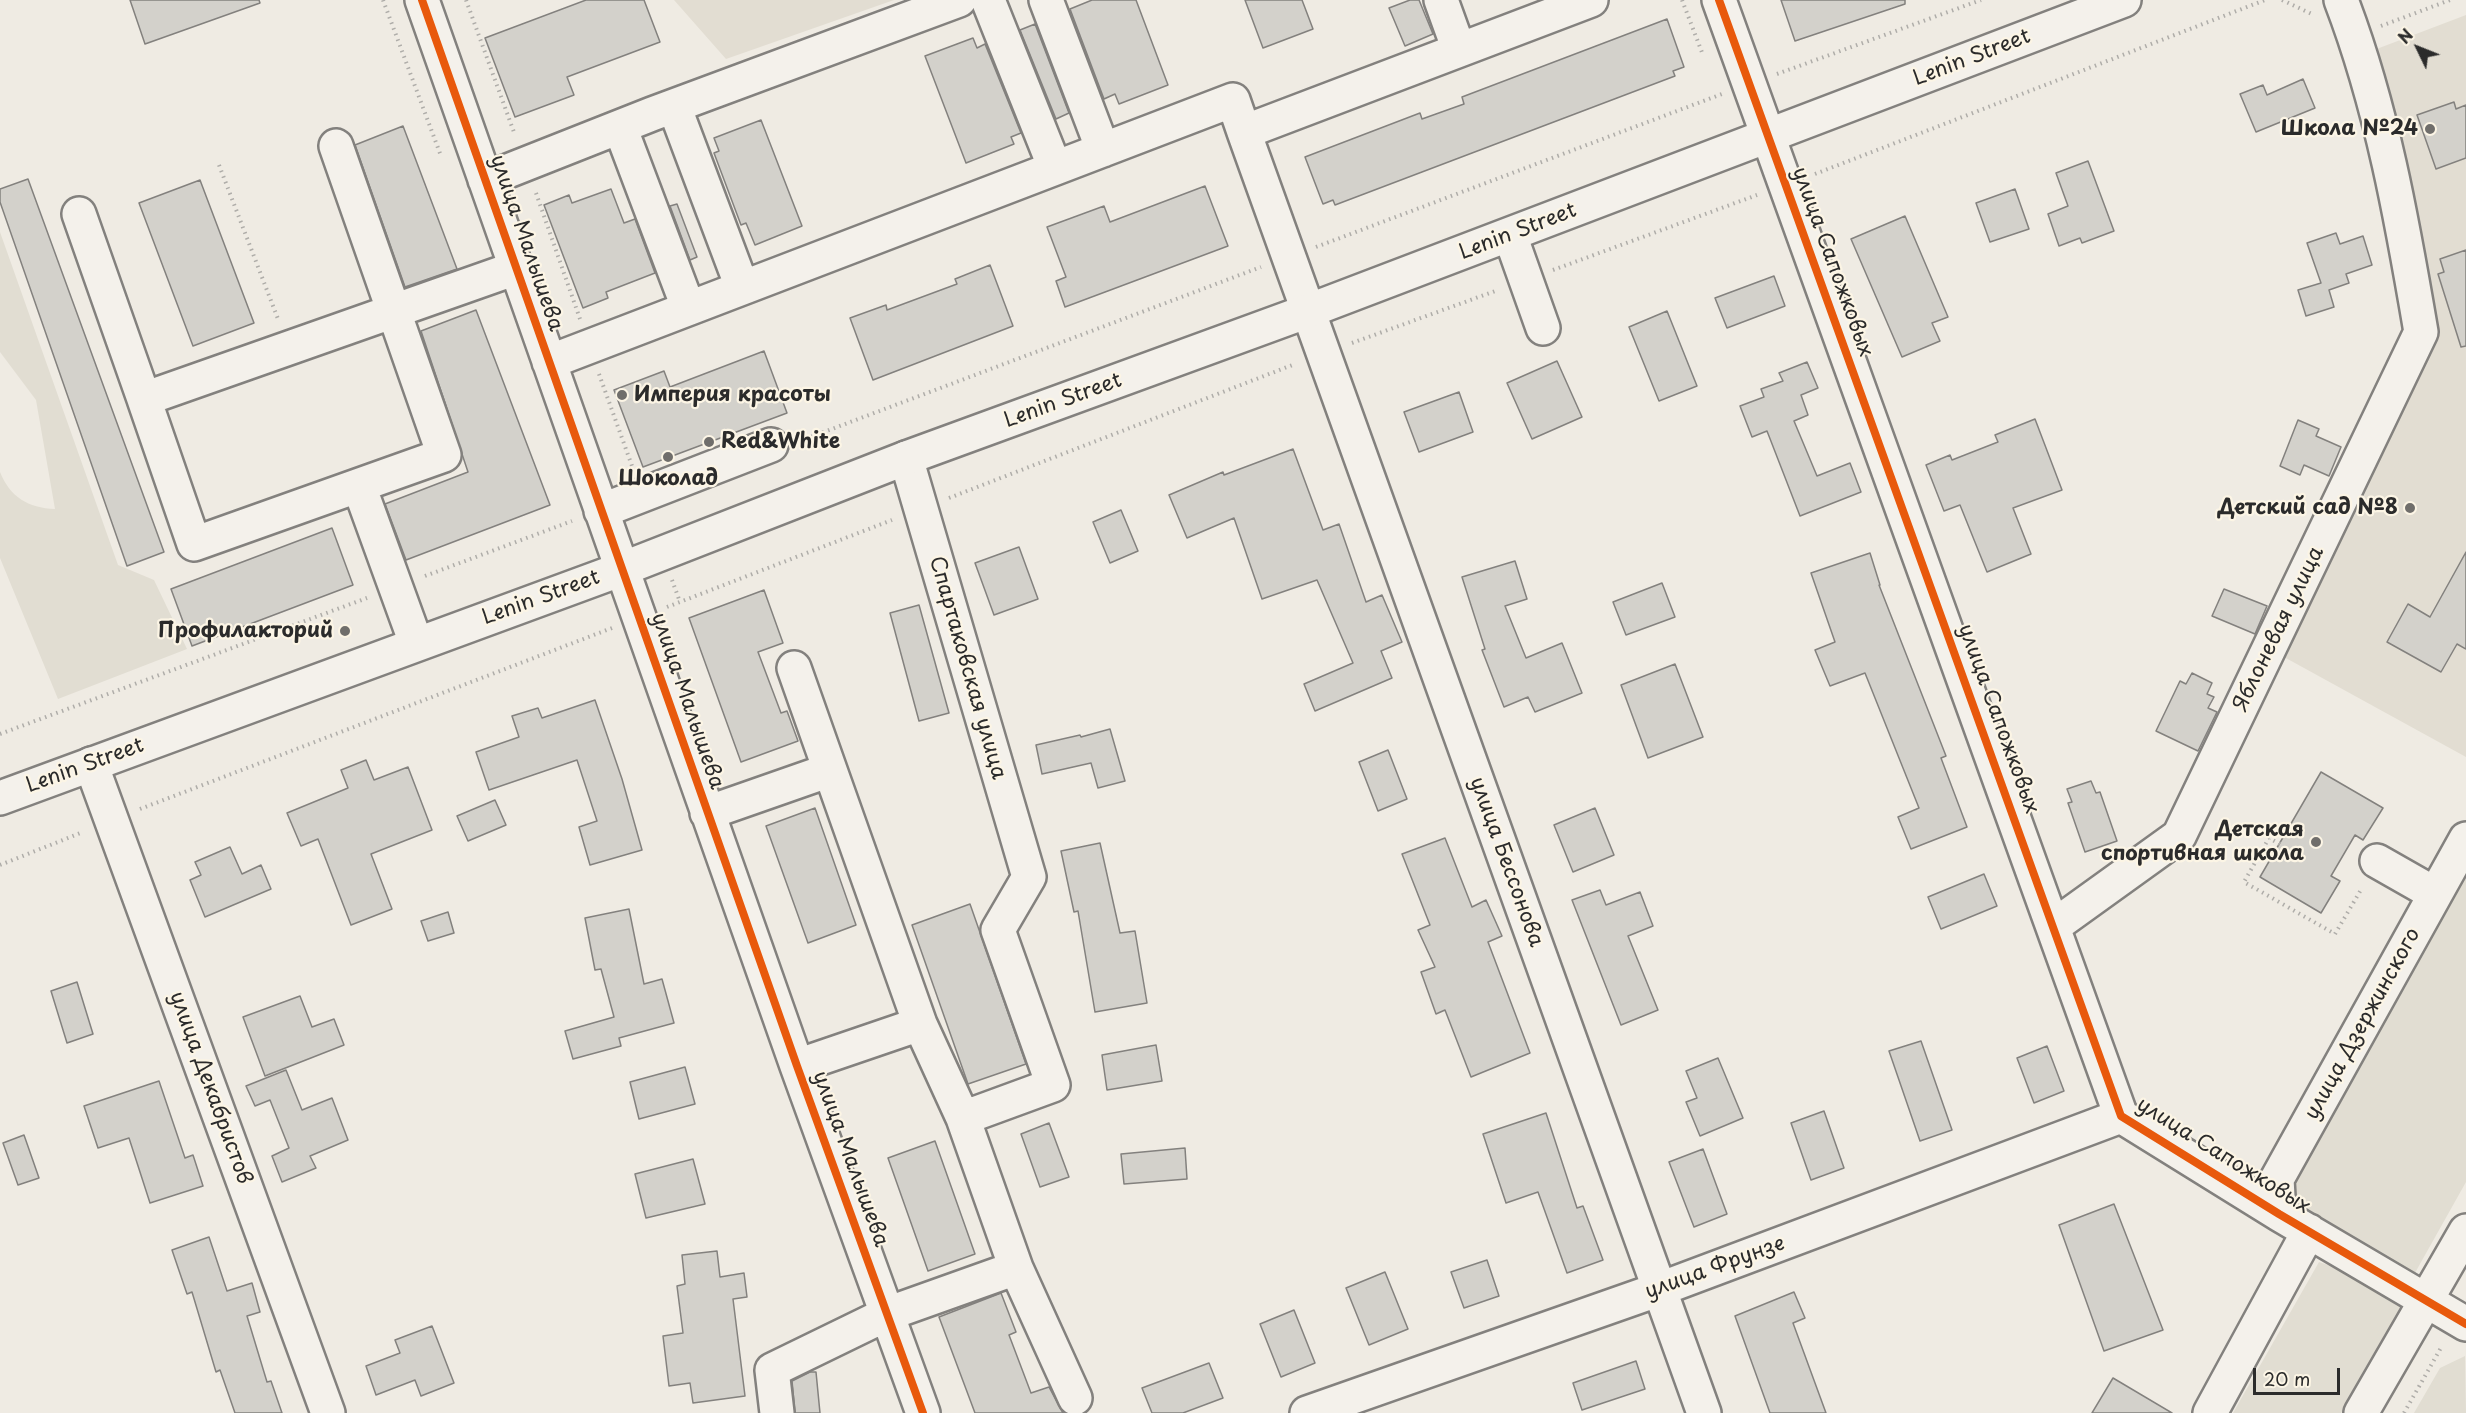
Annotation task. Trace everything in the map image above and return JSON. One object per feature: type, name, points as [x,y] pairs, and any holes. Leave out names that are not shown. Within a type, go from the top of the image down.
[{"type":"street","name":"улица Малышева","points":[[422,0],[797,1066],[923,1413]]},
{"type":"street","points":[[485,180],[674,106],[959,0]]},
{"type":"street","points":[[988,0],[1055,168]]},
{"type":"street","points":[[549,362],[1103,150],[1046,0]]},
{"type":"street","points":[[1441,0],[1459,50]]},
{"type":"street","name":"улица Сапожковых","points":[[1719,0],[1770,136],[1785,185],[2121,1116],[2279,1214],[2462,1321]]},
{"type":"street","name":"Lenin Street","points":[[0,798],[622,569],[906,458],[1308,311],[2124,0]]},
{"type":"street","name":"Яблоневая улица","points":[[2054,926],[2179,836],[2421,332],[2406,243],[2385,142],[2355,35],[2341,0]]},
{"type":"street","points":[[1244,132],[1576,3]]},
{"type":"street","name":"улица Бессонова","points":[[1103,150],[1233,100],[1704,1413]]},
{"type":"street","points":[[674,106],[742,287]]},
{"type":"street","points":[[620,127],[688,307]]},
{"type":"street","points":[[79,214],[194,543],[444,455],[336,146]]},
{"type":"street","points":[[1510,235],[1543,327]]},
{"type":"street","points":[[144,399],[516,268]]},
{"type":"street","points":[[601,511],[771,445]]},
{"type":"street","name":"Спартаковская улица","points":[[906,458],[1029,878],[998,930],[1053,1085],[963,1118]]},
{"type":"street","points":[[359,486],[416,643]]},
{"type":"street","points":[[794,668],[920,1024],[963,1118],[1016,1268],[1075,1398]]},
{"type":"street","name":"улица Декабристов","points":[[91,764],[328,1413]]},
{"type":"street","points":[[708,813],[830,770]]},
{"type":"street","name":"улица Дзержинского","points":[[2279,1214],[2277,1179],[2466,839]]},
{"type":"street","points":[[2377,861],[2435,894]]},
{"type":"street","points":[[797,1066],[920,1024]]},
{"type":"street","name":"улица Фрунзе","points":[[1307,1413],[1660,1289],[2121,1116]]},
{"type":"street","points":[[2210,1413],[2309,1231]]},
{"type":"street","points":[[2361,1413],[2466,1231]]},
{"type":"street","points":[[777,1413],[772,1370],[887,1314],[1016,1268]]},
{"type":"path","points":[[466,0],[642,495]]},
{"type":"path","points":[[1682,0],[1706,63]]},
{"type":"path","points":[[1750,84],[1981,0]]},
{"type":"path","points":[[1714,85],[1719,95]]},
{"type":"path","points":[[219,165],[288,348]]},
{"type":"path","points":[[0,734],[601,511]]},
{"type":"path","points":[[662,552],[680,602]]},
{"type":"path","points":[[2280,844],[2269,838],[2244,882],[2335,934],[2377,861]]},
{"type":"path","points":[[2404,1413],[2462,1321]]},
{"type":"shaded area","points":[[674,0],[894,0],[726,59]]},
{"type":"shaded area","name":"Детский сад №8","points":[[2466,15],[2466,757],[2284,657],[2424,360],[2430,321],[2416,208],[2374,50]]},
{"type":"shaded area","points":[[0,232],[118,565],[154,580],[187,649],[58,699],[0,558],[0,472],[9,488],[21,500],[36,506],[55,509],[36,400],[0,352]]},
{"type":"shaded area","points":[[2466,865],[2466,1182],[2411,1280],[2291,1207],[2291,1173]]},
{"type":"shaded area","points":[[2319,1262],[2382,1283],[2402,1294],[2403,1307],[2341,1413],[2233,1413]]},
{"type":"shaded area","points":[[2465,1356],[2466,1413],[2414,1413],[2440,1368]]},
{"type":"building","points":[[130,0],[259,0],[260,3],[145,44]]},
{"type":"building","points":[[586,0],[644,0],[660,42],[567,77],[574,95],[515,117],[485,38]]},
{"type":"building","points":[[1092,0],[1136,0],[1168,85],[1119,104],[1115,94],[1104,99],[1070,9]]},
{"type":"building","points":[[1245,0],[1302,0],[1313,29],[1263,48]]},
{"type":"building","points":[[1410,0],[1419,0],[1433,34],[1405,46],[1389,8]]},
{"type":"building","points":[[1781,0],[1905,0],[1905,4],[1795,41]]},
{"type":"building","points":[[1667,19],[1684,67],[1673,71],[1675,76],[1335,205],[1333,200],[1323,204],[1305,157],[1420,113],[1422,119],[1464,104],[1462,97]]},
{"type":"building","points":[[1035,24],[1069,113],[1056,119],[1020,30]]},
{"type":"building","points":[[973,38],[977,48],[985,44],[1021,133],[1011,137],[1014,144],[966,163],[925,56]]},
{"type":"building","points":[[2303,79],[2315,108],[2256,132],[2240,94],[2263,85],[2267,95]]},
{"type":"building","points":[[2454,102],[2456,109],[2466,105],[2466,158],[2436,169],[2417,115]]},
{"type":"building","points":[[761,120],[802,226],[755,245],[746,223],[741,225],[714,153],[719,151],[714,138]]},
{"type":"building","points":[[403,126],[457,269],[405,287],[355,145]]},
{"type":"building","points":[[2088,161],[2114,231],[2082,243],[2080,238],[2059,246],[2048,214],[2068,206],[2056,173]]},
{"type":"building","points":[[28,179],[164,552],[127,566],[0,202],[0,189]]},
{"type":"building","points":[[200,180],[254,323],[193,346],[139,203]]},
{"type":"building","points":[[1205,186],[1228,246],[1065,307],[1056,281],[1066,277],[1047,227],[1104,206],[1110,222]]},
{"type":"building","points":[[611,189],[624,223],[635,219],[655,273],[606,292],[608,298],[583,308],[544,205],[569,195],[572,203]]},
{"type":"building","points":[[2015,189],[2029,229],[1990,242],[1976,203]]},
{"type":"building","points":[[677,204],[697,257],[690,260],[670,206]]},
{"type":"building","points":[[1905,216],[1948,317],[1932,323],[1940,341],[1902,357],[1851,239]]},
{"type":"building","points":[[2336,233],[2340,244],[2363,236],[2372,265],[2346,274],[2349,283],[2329,290],[2334,307],[2306,316],[2298,290],[2321,283],[2307,243]]},
{"type":"building","points":[[2466,250],[2466,346],[2461,347],[2438,274],[2444,272],[2440,259]]},
{"type":"building","points":[[990,265],[1013,326],[873,380],[850,318],[886,305],[887,310],[957,284],[955,279]]},
{"type":"building","points":[[1774,276],[1785,306],[1727,328],[1715,298]]},
{"type":"building","points":[[476,310],[550,505],[406,560],[385,504],[468,472],[421,331]]},
{"type":"building","points":[[1667,311],[1697,386],[1659,401],[1629,327]]},
{"type":"building","points":[[764,351],[787,413],[643,467],[614,390],[664,371],[670,387]]},
{"type":"building","points":[[1557,361],[1582,417],[1532,439],[1507,383]]},
{"type":"building","points":[[1807,362],[1818,388],[1801,395],[1808,415],[1794,421],[1817,476],[1850,463],[1861,492],[1800,516],[1767,431],[1752,437],[1740,406],[1764,397],[1761,389],[1783,381],[1779,373]]},
{"type":"building","points":[[1459,392],[1473,432],[1419,452],[1404,412]]},
{"type":"building","points":[[2035,419],[2062,490],[2013,508],[2031,554],[1987,572],[1960,505],[1944,511],[1926,465],[1950,455],[1952,460],[1998,442],[1995,435]]},
{"type":"building","points":[[2298,420],[2319,429],[2316,436],[2341,447],[2329,476],[2304,465],[2300,475],[2280,466]]},
{"type":"building","points":[[1293,449],[1323,530],[1339,524],[1366,602],[1382,595],[1402,642],[1381,651],[1392,678],[1315,711],[1304,684],[1353,663],[1317,580],[1262,599],[1234,518],[1187,538],[1169,495],[1223,472],[1224,475]]},
{"type":"building","points":[[1121,510],[1138,551],[1110,563],[1093,522]]},
{"type":"building","points":[[332,528],[353,585],[192,646],[171,589]]},
{"type":"building","points":[[1019,547],[1038,599],[994,615],[975,563]]},
{"type":"building","points":[[2466,552],[2466,649],[2457,644],[2441,672],[2387,642],[2408,604],[2430,617]]},
{"type":"building","points":[[1870,553],[1879,585],[1946,756],[1941,758],[1967,827],[1911,849],[1898,817],[1919,808],[1865,673],[1830,686],[1815,650],[1835,642],[1811,573]]},
{"type":"building","points":[[1515,561],[1527,599],[1505,606],[1526,658],[1562,643],[1582,693],[1535,712],[1528,697],[1504,707],[1482,650],[1485,649],[1462,577]]},
{"type":"building","points":[[1662,583],[1675,617],[1626,635],[1613,602]]},
{"type":"building","points":[[2224,589],[2267,606],[2255,634],[2212,616]]},
{"type":"building","points":[[764,590],[783,643],[758,652],[781,713],[787,711],[798,741],[741,762],[689,618]]},
{"type":"building","points":[[919,605],[949,713],[919,721],[890,613]]},
{"type":"building","points":[[1675,664],[1703,737],[1648,758],[1621,685]]},
{"type":"building","points":[[2192,673],[2212,683],[2207,694],[2214,697],[2208,708],[2217,712],[2198,751],[2156,731],[2180,681],[2186,684]]},
{"type":"building","points":[[595,700],[622,779],[642,850],[590,865],[579,827],[597,821],[577,760],[489,790],[476,752],[519,737],[512,716],[538,708],[542,718]]},
{"type":"building","points":[[1110,729],[1125,781],[1098,788],[1091,763],[1042,774],[1036,745]]},
{"type":"building","points":[[1388,750],[1407,799],[1378,811],[1359,762]]},
{"type":"building","points":[[366,760],[374,780],[408,767],[432,830],[371,854],[392,909],[351,925],[318,839],[301,846],[287,813],[348,788],[341,770]]},
{"type":"building","name":"Детская спортивная школа","points":[[2321,772],[2383,808],[2363,840],[2355,835],[2331,876],[2340,881],[2321,913],[2260,877]]},
{"type":"building","points":[[2091,781],[2096,793],[2100,792],[2117,841],[2085,852],[2068,803],[2072,802],[2067,789]]},
{"type":"building","points":[[495,800],[506,825],[468,841],[457,816]]},
{"type":"building","points":[[815,808],[856,925],[808,943],[766,826]]},
{"type":"building","points":[[1595,808],[1614,855],[1573,872],[1554,825]]},
{"type":"building","points":[[1445,838],[1472,907],[1486,900],[1502,936],[1488,942],[1530,1053],[1471,1077],[1445,1010],[1436,1014],[1421,972],[1435,967],[1418,930],[1430,925],[1402,854]]},
{"type":"building","points":[[1100,843],[1120,933],[1135,931],[1147,1003],[1095,1012],[1078,911],[1074,912],[1061,851]]},
{"type":"building","points":[[230,847],[242,874],[261,865],[271,889],[205,917],[190,880],[201,875],[195,862]]},
{"type":"building","points":[[1984,874],[1997,906],[1941,929],[1928,897]]},
{"type":"building","points":[[1600,890],[1606,905],[1640,892],[1653,926],[1628,936],[1658,1010],[1621,1025],[1572,900]]},
{"type":"building","points":[[970,904],[1026,1064],[968,1084],[912,925]]},
{"type":"building","points":[[629,909],[644,984],[662,979],[674,1023],[619,1038],[621,1046],[573,1059],[565,1031],[614,1017],[601,969],[595,970],[585,918]]},
{"type":"building","points":[[448,912],[454,933],[428,941],[421,921]]},
{"type":"building","points":[[77,982],[93,1034],[67,1043],[51,991]]},
{"type":"building","points":[[300,996],[312,1027],[334,1019],[344,1045],[265,1076],[243,1017]]},
{"type":"building","points":[[1921,1041],[1952,1130],[1920,1141],[1889,1051]]},
{"type":"building","points":[[1156,1045],[1162,1081],[1107,1090],[1102,1055]]},
{"type":"building","points":[[2047,1046],[2064,1091],[2034,1103],[2017,1058]]},
{"type":"building","points":[[1718,1058],[1743,1118],[1700,1136],[1686,1102],[1697,1098],[1686,1071]]},
{"type":"building","points":[[685,1067],[695,1104],[639,1119],[630,1082]]},
{"type":"building","points":[[286,1070],[302,1110],[332,1098],[348,1140],[310,1156],[316,1168],[282,1182],[272,1156],[289,1148],[270,1100],[255,1106],[246,1086]]},
{"type":"building","points":[[159,1081],[185,1158],[193,1155],[203,1186],[150,1203],[129,1138],[98,1148],[84,1106]]},
{"type":"building","points":[[1824,1111],[1844,1168],[1811,1180],[1791,1123]]},
{"type":"building","points":[[1546,1113],[1577,1208],[1583,1206],[1603,1260],[1567,1273],[1538,1192],[1506,1203],[1483,1134]]},
{"type":"building","points":[[1049,1123],[1069,1177],[1040,1187],[1021,1134]]},
{"type":"building","points":[[24,1135],[39,1178],[18,1185],[3,1143]]},
{"type":"building","points":[[935,1141],[975,1254],[928,1271],[888,1158]]},
{"type":"building","points":[[1185,1148],[1187,1179],[1124,1184],[1121,1154]]},
{"type":"building","points":[[1703,1149],[1727,1214],[1694,1227],[1669,1162]]},
{"type":"building","points":[[693,1159],[705,1204],[646,1218],[635,1174]]},
{"type":"building","points":[[2114,1204],[2163,1330],[2104,1351],[2059,1225]]},
{"type":"building","points":[[209,1237],[227,1291],[252,1283],[260,1312],[247,1316],[267,1382],[271,1381],[282,1413],[235,1413],[220,1370],[216,1372],[192,1292],[187,1294],[172,1250]]},
{"type":"building","points":[[717,1251],[720,1277],[744,1273],[747,1297],[733,1299],[745,1396],[693,1403],[690,1383],[669,1386],[663,1336],[683,1333],[677,1286],[685,1284],[682,1255]]},
{"type":"building","points":[[1487,1260],[1499,1296],[1464,1308],[1451,1272]]},
{"type":"building","points":[[1385,1272],[1408,1329],[1369,1345],[1346,1288]]},
{"type":"building","points":[[1794,1292],[1805,1318],[1793,1323],[1826,1413],[1770,1413],[1735,1316]]},
{"type":"building","points":[[1001,1293],[1016,1332],[1009,1335],[1031,1393],[1049,1387],[1063,1413],[975,1413],[939,1317]]},
{"type":"building","points":[[1294,1310],[1315,1363],[1281,1377],[1260,1324]]},
{"type":"building","points":[[432,1326],[454,1383],[421,1396],[415,1380],[376,1395],[366,1366],[400,1353],[395,1340]]},
{"type":"building","points":[[1636,1361],[1645,1389],[1582,1410],[1573,1383]]},
{"type":"building","points":[[1209,1363],[1223,1398],[1183,1413],[1152,1413],[1142,1388]]},
{"type":"building","points":[[810,1372],[816,1372],[820,1413],[795,1413],[792,1381]]},
{"type":"building","points":[[2113,1378],[2172,1413],[2092,1413]]},
{"type":"cycle path","points":[[422,0],[797,1066],[923,1413]]},
{"type":"cycle path","points":[[1719,0],[2121,1116],[2279,1214],[2466,1324]]},
{"type":"place","name":"Школа №24","points":[[2430,129]]},
{"type":"place","name":"Империя красоты","points":[[622,395]]},
{"type":"place","name":"Red&White","points":[[709,442]]},
{"type":"place","name":"Шоколад","points":[[668,457]]},
{"type":"place","name":"Детский сад №8","points":[[2410,508]]},
{"type":"place","name":"Профилакторий","points":[[345,631]]},
{"type":"place","name":"Детская спортивная школа","points":[[2316,842]]}]
